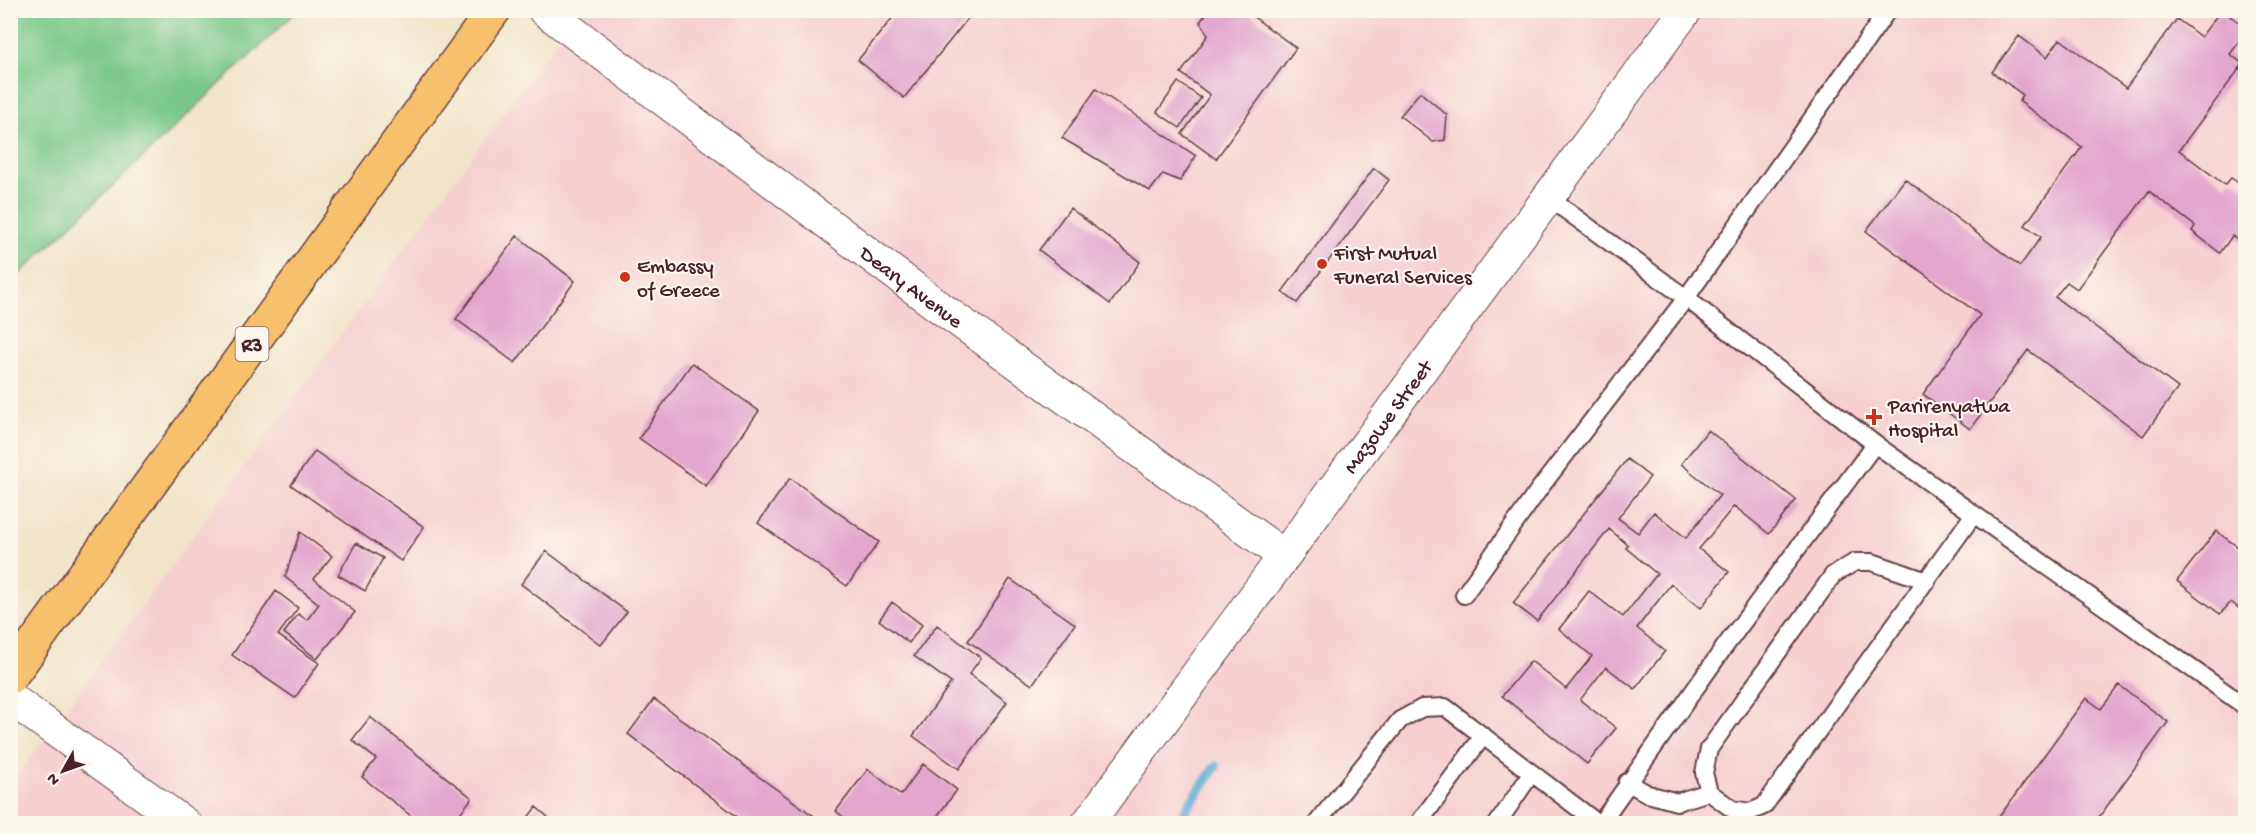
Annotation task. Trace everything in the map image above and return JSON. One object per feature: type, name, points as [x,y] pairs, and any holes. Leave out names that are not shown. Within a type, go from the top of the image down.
[{"type":"highway","name":"R3","points":[[10,677],[494,10]]},
{"type":"street","name":"Deary Avenue","points":[[544,10],[928,299],[1284,556]]},
{"type":"street","name":"Mazowe Street","points":[[1087,824],[1686,10]]},
{"type":"street","points":[[10,698],[185,824]]},
{"type":"lane","points":[[1464,595],[1540,488],[1686,298],[1888,10]]},
{"type":"lane","points":[[1549,198],[1686,298],[1875,444],[2246,707]]},
{"type":"lane","points":[[1316,824],[1400,720],[1422,708],[1445,707],[1599,824],[1627,782],[1875,444]]},
{"type":"lane","points":[[1927,581],[1872,562],[1855,562],[1833,575],[1709,749],[1704,772],[1709,792],[1732,809],[1750,812],[1764,806],[1927,581],[1974,514]]},
{"type":"lane","points":[[1418,824],[1483,736]]},
{"type":"lane","points":[[1497,824],[1531,774]]},
{"type":"lane","points":[[1627,782],[1648,795],[1677,802],[1709,792]]},
{"type":"shaded area","points":[[579,11],[2245,11],[2245,823],[11,824],[11,784]]},
{"type":"green space","points":[[11,10],[297,10],[297,11],[11,282]]},
{"type":"building","points":[[899,10],[909,10],[915,16],[920,10],[961,10],[969,17],[904,98],[858,60]]},
{"type":"building","points":[[1209,10],[1244,10],[1296,48],[1216,159],[1182,134],[1210,95],[1181,73],[1208,35],[1200,22]]},
{"type":"building","points":[[2221,10],[2246,27],[2246,33],[2230,54],[2243,64],[2179,150],[2225,185],[2231,178],[2246,188],[2246,245],[2232,236],[2220,253],[2192,231],[2195,226],[2149,191],[2077,289],[2067,282],[2055,297],[2178,388],[2143,436],[2028,350],[1970,429],[1923,394],[1980,315],[1866,231],[1905,179],[2020,266],[2041,237],[2025,225],[2082,147],[2019,101],[2023,95],[1992,72],[2019,36],[2047,57],[2060,39],[2126,88],[2177,19],[2201,37]]},
{"type":"building","points":[[1178,82],[1201,98],[1180,128],[1157,112]]},
{"type":"building","points":[[1096,89],[1196,156],[1180,181],[1163,174],[1150,191],[1062,138]]},
{"type":"building","points":[[1420,92],[1447,115],[1445,140],[1433,142],[1400,116]]},
{"type":"building","points":[[1374,168],[1389,180],[1297,303],[1282,292]]},
{"type":"building","points":[[1070,208],[1140,262],[1110,304],[1039,250]]},
{"type":"building","points":[[517,236],[575,281],[515,363],[456,319]]},
{"type":"building","points":[[692,363],[759,411],[706,486],[639,438]]},
{"type":"building","points":[[1708,430],[1796,500],[1769,534],[1734,506],[1699,549],[1729,572],[1701,608],[1671,584],[1637,628],[1665,651],[1635,689],[1606,667],[1580,700],[1616,728],[1587,764],[1502,696],[1531,661],[1566,689],[1592,656],[1559,629],[1589,591],[1623,617],[1657,574],[1626,548],[1628,545],[1609,529],[1537,621],[1513,603],[1627,459],[1650,477],[1618,518],[1638,533],[1654,512],[1686,538],[1720,495],[1681,464]]},
{"type":"building","points":[[315,451],[424,527],[401,561],[291,485]]},
{"type":"building","points":[[790,478],[879,542],[847,586],[758,523]]},
{"type":"building","points":[[2216,531],[2246,553],[2246,614],[2231,602],[2220,614],[2177,581]]},
{"type":"building","points":[[300,532],[332,556],[314,579],[355,612],[317,659],[284,633],[298,614],[307,620],[319,604],[285,577]]},
{"type":"building","points":[[356,543],[383,558],[365,591],[338,575]]},
{"type":"building","points":[[546,551],[627,612],[601,645],[521,584]]},
{"type":"building","points":[[1010,579],[1075,624],[1032,685],[968,641]]},
{"type":"building","points":[[276,591],[298,608],[278,635],[319,663],[295,698],[232,655]]},
{"type":"building","points":[[892,602],[922,625],[909,643],[879,620]]},
{"type":"building","points":[[937,625],[981,658],[969,674],[1007,702],[959,769],[913,736],[951,683],[914,656]]},
{"type":"building","points":[[2119,685],[2168,722],[2094,824],[1994,824],[2086,698],[2101,709]]},
{"type":"building","points":[[654,699],[825,824],[747,824],[628,734]]},
{"type":"building","points":[[370,717],[472,798],[452,824],[421,824],[362,777],[376,759],[352,740]]},
{"type":"building","points":[[923,764],[957,790],[935,819],[940,824],[852,824],[836,811],[868,769],[901,795]]},
{"type":"building","points":[[536,807],[556,824],[523,824]]},
{"type":"waterway","points":[[1176,824],[1216,766]]},
{"type":"place","name":"First Mutual Funeral Services","points":[[1322,264]]},
{"type":"place","name":"Embassy of Greece","points":[[625,277]]},
{"type":"place","name":"Parirenyatwa Hospital","points":[[1874,417]]}]
